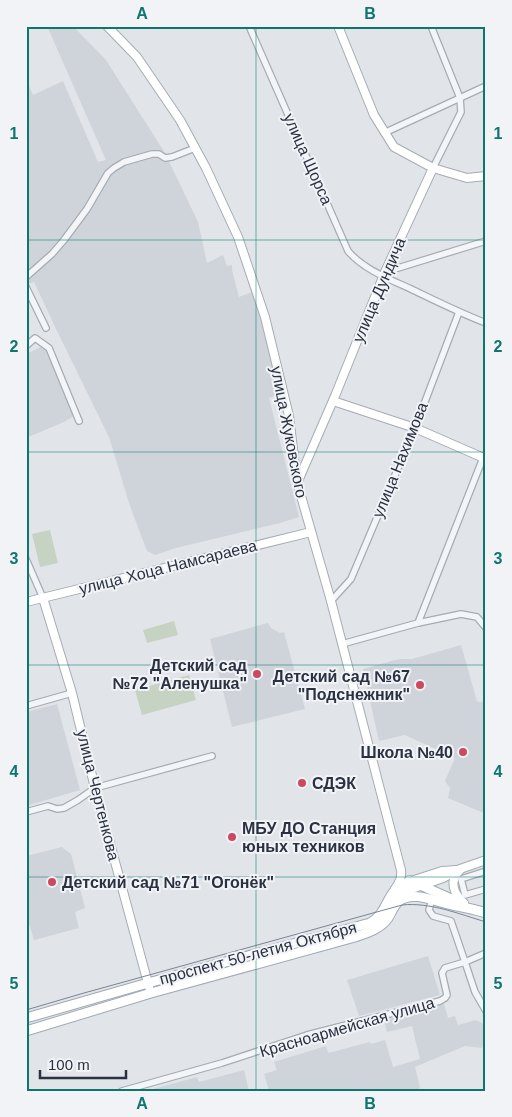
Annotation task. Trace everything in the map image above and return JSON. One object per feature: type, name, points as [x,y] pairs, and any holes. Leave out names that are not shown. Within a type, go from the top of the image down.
[{"type":"main road","name":"проспект 50-летия Октября","points":[[411,882],[486,913]]},
{"type":"main road","points":[[394,891],[400,886],[411,882]]},
{"type":"main road","name":"проспект 50-летия Октября","points":[[26,1018],[370,923],[376,920],[382,913],[394,891]]},
{"type":"main road","name":"проспект 50-летия Октября","points":[[26,1030],[150,993],[371,932],[382,924],[397,903],[405,898],[432,899],[470,907]]},
{"type":"street","name":"улица Жуковского","points":[[106,26],[137,57],[180,120],[206,168],[238,237],[265,317],[289,416],[297,482],[331,602],[401,870]]},
{"type":"street","name":"улица Щорса","points":[[249,26],[348,251],[355,259],[459,312],[486,323]]},
{"type":"street","points":[[338,26],[374,115],[394,147],[433,168],[467,178],[486,176]]},
{"type":"street","points":[[431,26],[460,98]]},
{"type":"street","points":[[384,133],[486,86]]},
{"type":"street","name":"улица Дундича","points":[[297,482],[385,274],[433,168],[461,112],[460,98]]},
{"type":"street","points":[[26,277],[52,254],[64,240],[87,209],[108,173],[114,168],[124,162],[152,154],[159,154],[165,158],[195,148]]},
{"type":"street","points":[[385,274],[486,241]]},
{"type":"street","points":[[26,287],[46,328]]},
{"type":"street","name":"улица Нахимова","points":[[331,602],[351,579],[414,428],[459,312]]},
{"type":"street","points":[[26,346],[35,338],[49,348],[79,421]]},
{"type":"street","points":[[333,400],[414,428],[485,458],[418,623]]},
{"type":"street","name":"улица Хоца Намсараева","points":[[26,602],[311,532]]},
{"type":"street","points":[[26,559],[43,598]]},
{"type":"street","name":"улица Чертенкова","points":[[43,598],[72,693],[95,788],[150,993]]},
{"type":"street","points":[[342,644],[418,623],[461,614],[477,617],[486,628]]},
{"type":"street","points":[[26,706],[72,693]]},
{"type":"street","points":[[26,812],[48,806],[64,808],[95,788],[212,756]]},
{"type":"street","points":[[394,907],[399,895],[403,892],[486,860]]},
{"type":"street","points":[[401,870],[411,882],[442,871],[460,870]]},
{"type":"street","points":[[394,891],[402,876],[401,870]]},
{"type":"street","points":[[460,870],[453,881],[454,888],[458,897],[470,907]]},
{"type":"street","points":[[486,871],[461,878],[465,895],[486,889]]},
{"type":"street","points":[[432,899],[429,910],[433,916],[450,921],[475,992],[486,1011]]},
{"type":"street","points":[[465,962],[486,953]]},
{"type":"street","name":"Красноармейская улица","points":[[122,1091],[222,1063],[307,1035],[440,1001],[446,995],[442,977],[445,968],[465,962]]},
{"type":"shaded area","points":[[47,26],[73,26],[106,60],[165,153],[198,222],[207,263],[223,255],[227,266],[232,265],[239,297],[252,292],[267,338],[281,394],[269,398],[299,517],[155,555],[147,551],[130,506],[109,437],[34,282],[26,285],[26,79],[33,95],[63,81],[98,162],[106,160]]},
{"type":"shaded area","points":[[45,345],[77,414],[64,422],[26,438],[26,354]]},
{"type":"shaded area","name":"Детский сад №72 \"Аленушка\"","points":[[268,623],[271,628],[280,633],[284,632],[305,709],[232,727],[210,639]]},
{"type":"shaded area","name":"Детский сад №67 \"Подснежник\"","points":[[461,645],[477,701],[486,701],[486,814],[448,798],[450,788],[445,781],[455,758],[405,735],[379,741],[363,669],[399,659],[412,659]]},
{"type":"shaded area","points":[[57,704],[80,790],[26,806],[26,712]]},
{"type":"shaded area","name":"Детский сад №71 \"Огонёк\"","points":[[62,847],[71,854],[85,908],[75,912],[79,928],[34,940],[26,914],[26,856]]},
{"type":"shaded area","points":[[428,956],[440,995],[359,1016],[347,980]]},
{"type":"shaded area","points":[[444,1004],[448,1018],[455,1016],[458,1025],[476,1020],[486,1025],[486,1036],[482,1048],[465,1046],[415,1067],[420,1087],[418,1091],[269,1091],[264,1074],[277,1070],[274,1062],[326,1046],[328,1053],[385,1040],[393,1067],[420,1059],[412,1026],[387,1032],[384,1020]]},
{"type":"shaded area","points":[[244,1070],[249,1091],[146,1091],[197,1077],[199,1082]]},
{"type":"green space","points":[[50,530],[58,563],[40,567],[32,534]]},
{"type":"green space","points":[[174,621],[178,635],[147,643],[143,630]]},
{"type":"green space","points":[[189,675],[196,700],[142,715],[135,690]]},
{"type":"tram line","points":[[26,1010],[402,905],[434,907],[486,922]]},
{"type":"railway","points":[[26,1087],[28,1091]]},
{"type":"place","name":"Детский сад №72 \"Аленушка\"","points":[[257,674]]},
{"type":"place","name":"Детский сад №67 \"Подснежник\"","points":[[420,685]]},
{"type":"place","name":"Школа №40","points":[[463,752]]},
{"type":"place","name":"СДЭК","points":[[302,783]]},
{"type":"place","name":"МБУ ДО Станция юных техников","points":[[232,837]]},
{"type":"place","name":"Детский сад №71 \"Огонёк\"","points":[[52,882]]}]
